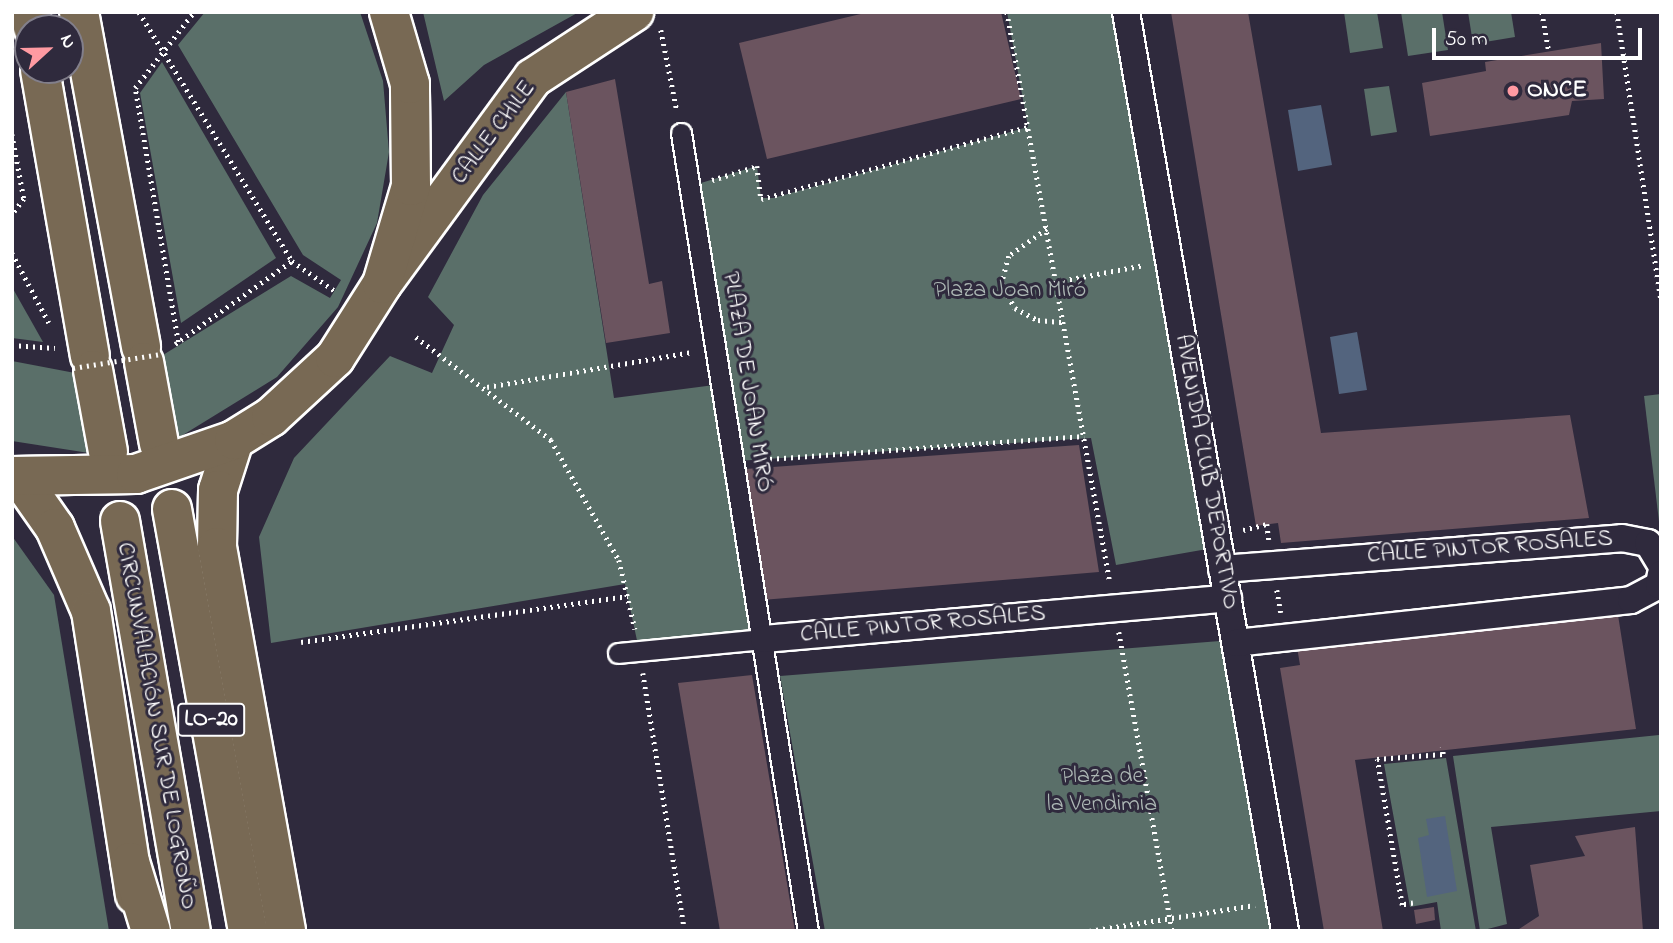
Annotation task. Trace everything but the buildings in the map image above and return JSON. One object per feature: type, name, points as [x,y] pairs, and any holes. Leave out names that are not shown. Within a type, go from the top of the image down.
[{"type":"main road","points":[[79,12],[149,354],[159,444]]},
{"type":"main road","points":[[382,284],[411,186],[414,136],[410,84],[389,12]]},
{"type":"main road","name":"CALLE CHILE","points":[[16,477],[136,474],[234,440],[320,374],[382,284],[533,78],[647,19]]},
{"type":"main road","points":[[42,84],[81,363],[108,452]]},
{"type":"main road","points":[[234,440],[218,489],[217,547],[276,930]]},
{"type":"main road","points":[[16,477],[55,528],[91,611],[140,931]]},
{"type":"main road","name":"LO-20","points":[[172,509],[276,930]]},
{"type":"main road","name":"CIRCUNVALACIÓN SUR DE LOGROÑO","points":[[120,521],[191,931]]},
{"type":"main road","points":[[130,862],[151,931]]},
{"type":"street","name":"AVENIDA CLUB DEPORTIVO","points":[[1126,12],[1285,931]]},
{"type":"street","name":"PLAZA DE JOAN MIRÓ","points":[[681,133],[764,639]]},
{"type":"street","name":"CALLE PINTOR ROSALES","points":[[1222,569],[1622,538],[1648,543],[1661,565]]},
{"type":"street","points":[[1236,643],[1631,600],[1659,585],[1661,574]]},
{"type":"street","name":"CALLE PINTOR ROSALES","points":[[618,653],[1228,598]]},
{"type":"street","points":[[764,639],[808,931]]},
{"type":"path","points":[[139,12],[292,261],[335,291]]},
{"type":"path","points":[[194,12],[135,89],[177,342],[292,261]]},
{"type":"path","points":[[1007,12],[1172,931]]},
{"type":"path","points":[[1542,12],[1549,51]]},
{"type":"path","points":[[1617,12],[1661,299]]},
{"type":"path","points":[[647,19],[681,133]]},
{"type":"path","points":[[691,186],[757,166],[761,199],[1028,127]]},
{"type":"path","points":[[12,134],[23,199],[12,215]]},
{"type":"path","points":[[1047,229],[1009,256],[1002,283],[1015,308],[1038,320],[1063,321]]},
{"type":"path","points":[[12,253],[62,349],[12,345]]},
{"type":"path","points":[[1056,282],[1169,260]]},
{"type":"path","points":[[416,337],[487,387],[551,440],[619,560],[639,650],[685,931]]},
{"type":"path","points":[[487,387],[717,348]]},
{"type":"path","points":[[81,363],[149,354]]},
{"type":"path","points":[[735,461],[1084,436]]},
{"type":"path","points":[[1267,524],[1285,637]]},
{"type":"path","points":[[301,642],[628,596]]},
{"type":"path","points":[[1413,903],[1402,905],[1377,759],[1443,754],[1442,747]]},
{"type":"path","points":[[1089,931],[1280,901]]},
{"type":"green space","points":[[205,12],[360,12],[383,81],[389,152],[377,223],[338,307],[277,377],[178,438],[163,355],[291,276],[330,298],[341,280],[303,255],[178,45]]},
{"type":"green space","points":[[423,12],[579,12],[484,65],[444,101]]},
{"type":"green space","name":"Plaza Joan Miró","points":[[1007,12],[1113,12],[1213,548],[1116,565],[1091,438],[736,461],[764,639],[639,650],[625,584],[271,643],[259,537],[294,458],[390,356],[432,373],[454,325],[428,297],[483,195],[566,92],[614,398],[722,384],[691,186],[757,166],[761,198],[773,198],[1028,127]]},
{"type":"green space","points":[[1344,12],[1377,12],[1383,48],[1350,53]]},
{"type":"green space","points":[[1401,12],[1442,12],[1448,50],[1408,56]]},
{"type":"green space","points":[[1468,12],[1511,12],[1515,37],[1473,44]]},
{"type":"green space","points":[[162,62],[276,258],[181,323],[140,93]]},
{"type":"green space","points":[[1389,86],[1397,132],[1371,136],[1364,89]]},
{"type":"green space","points":[[12,287],[43,342],[12,338]]},
{"type":"green space","points":[[12,361],[75,373],[89,453],[12,441]]},
{"type":"green space","points":[[1661,394],[1661,538],[1644,396]]},
{"type":"green space","points":[[12,536],[54,595],[109,931],[12,931]]},
{"type":"green space","name":"Plaza de la Vendimia","points":[[1220,641],[1270,931],[825,931],[780,676]]},
{"type":"green space","points":[[1659,735],[1661,811],[1491,827],[1507,924],[1480,931],[1453,756]]},
{"type":"green space","points":[[1446,758],[1476,931],[1441,931],[1437,902],[1410,907],[1384,764]]},
{"type":"water","points":[[1321,105],[1332,165],[1298,171],[1288,110]]},
{"type":"water","points":[[1357,332],[1367,390],[1339,394],[1330,337]]},
{"type":"water","points":[[1445,816],[1457,891],[1427,897],[1418,838],[1429,835],[1426,819]]},
{"type":"tunnel","points":[[108,452],[120,521]]},
{"type":"place","name":"ONCE","points":[[1513,91]]}]
